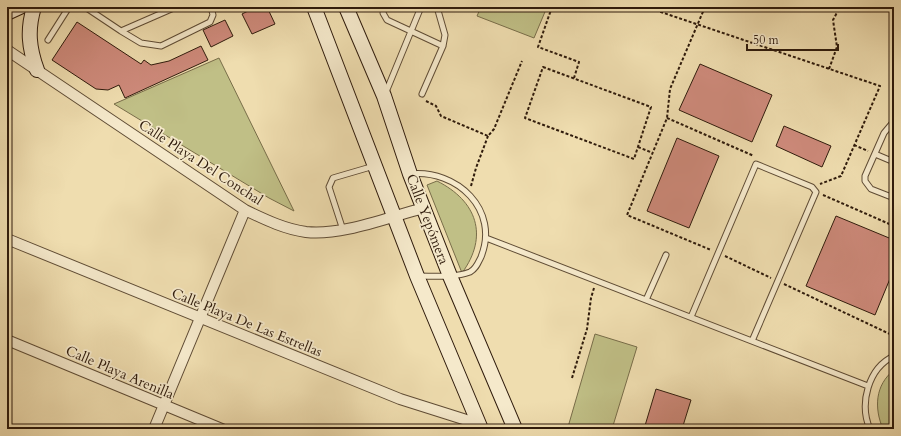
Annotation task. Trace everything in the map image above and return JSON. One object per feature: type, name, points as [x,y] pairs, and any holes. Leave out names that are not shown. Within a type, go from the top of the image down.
[{"type":"main road","points":[[7,13],[20,7]]},
{"type":"main road","points":[[34,7],[29,29],[29,42],[37,70]]},
{"type":"main road","points":[[314,7],[417,276],[480,426]]},
{"type":"main road","name":"Calle Yepómera","points":[[346,7],[384,96],[410,174],[450,276],[515,429]]},
{"type":"street","name":"Calle Playa Del Conchal","points":[[7,50],[245,210],[280,225],[305,232],[343,230],[424,208]]},
{"type":"street","points":[[154,429],[245,210]]},
{"type":"street","name":"Calle Playa De Las Estrellas","points":[[7,239],[200,319],[400,399],[480,426]]},
{"type":"street","name":"Calle Playa Arenilla","points":[[7,340],[222,429]]},
{"type":"lane","points":[[48,40],[69,7]]},
{"type":"lane","points":[[85,7],[141,43],[161,46],[210,22],[213,15],[211,7]]},
{"type":"lane","points":[[121,31],[175,7]]},
{"type":"lane","points":[[384,7],[383,13],[387,20],[442,46]]},
{"type":"lane","points":[[384,96],[421,7]]},
{"type":"lane","points":[[422,94],[442,46],[445,35],[437,7]]},
{"type":"lane","points":[[894,121],[887,127],[865,181],[871,189],[894,198]]},
{"type":"lane","points":[[875,154],[894,162]]},
{"type":"lane","points":[[690,317],[756,164],[812,187],[816,192],[752,341]]},
{"type":"lane","points":[[343,230],[329,187],[330,183],[333,178],[375,165]]},
{"type":"lane","points":[[410,174],[422,172],[443,176],[469,194],[477,206],[483,221],[486,238],[483,251],[475,269],[471,272],[450,276],[417,276]]},
{"type":"lane","points":[[486,238],[868,386]]},
{"type":"lane","points":[[646,300],[666,255]]},
{"type":"lane","points":[[870,429],[866,422],[864,403],[868,386],[877,370],[894,356]]},
{"type":"path","points":[[552,7],[538,47],[579,62],[574,78]]},
{"type":"path","points":[[646,7],[880,86],[841,176],[812,187]]},
{"type":"path","points":[[705,7],[670,89],[667,118],[627,215],[718,253],[894,336]]},
{"type":"path","points":[[829,69],[837,47],[833,20],[840,7]]},
{"type":"path","points":[[469,194],[476,168],[488,136],[494,129],[522,60]]},
{"type":"path","points":[[543,67],[652,106],[638,147],[634,159],[525,118],[543,67]]},
{"type":"path","points":[[422,94],[423,99],[436,106],[441,116],[488,136]]},
{"type":"path","points":[[667,118],[758,157],[756,164]]},
{"type":"path","points":[[854,144],[875,154]]},
{"type":"path","points":[[638,147],[653,153]]},
{"type":"path","points":[[816,192],[894,226]]},
{"type":"path","points":[[891,287],[894,280]]},
{"type":"path","points":[[572,378],[587,329],[591,298],[596,281]]},
{"type":"shaded area","points":[[481,7],[547,7],[534,38],[477,16]]},
{"type":"shaded area","points":[[219,58],[294,211],[269,198],[114,104]]},
{"type":"shaded area","points":[[437,181],[451,189],[462,199],[470,209],[475,221],[477,233],[475,246],[462,273],[427,185]]},
{"type":"shaded area","points":[[595,334],[637,347],[612,429],[573,429],[568,427]]},
{"type":"shaded area","points":[[894,370],[894,429],[883,429],[878,413],[878,397],[883,383]]},
{"type":"building","points":[[256,7],[267,7],[275,24],[252,34],[242,14]]},
{"type":"building","points":[[225,20],[233,36],[211,47],[203,30]]},
{"type":"building","points":[[77,22],[141,64],[144,60],[151,65],[169,61],[201,46],[208,60],[125,98],[119,85],[108,90],[96,89],[52,60]]},
{"type":"building","points":[[700,64],[772,95],[752,142],[679,110]]},
{"type":"building","points":[[784,126],[831,146],[822,167],[776,146]]},
{"type":"building","points":[[677,138],[719,156],[689,228],[647,211]]},
{"type":"building","points":[[836,216],[894,240],[894,269],[875,315],[806,286]]},
{"type":"building","points":[[656,389],[691,400],[682,429],[644,429]]}]
